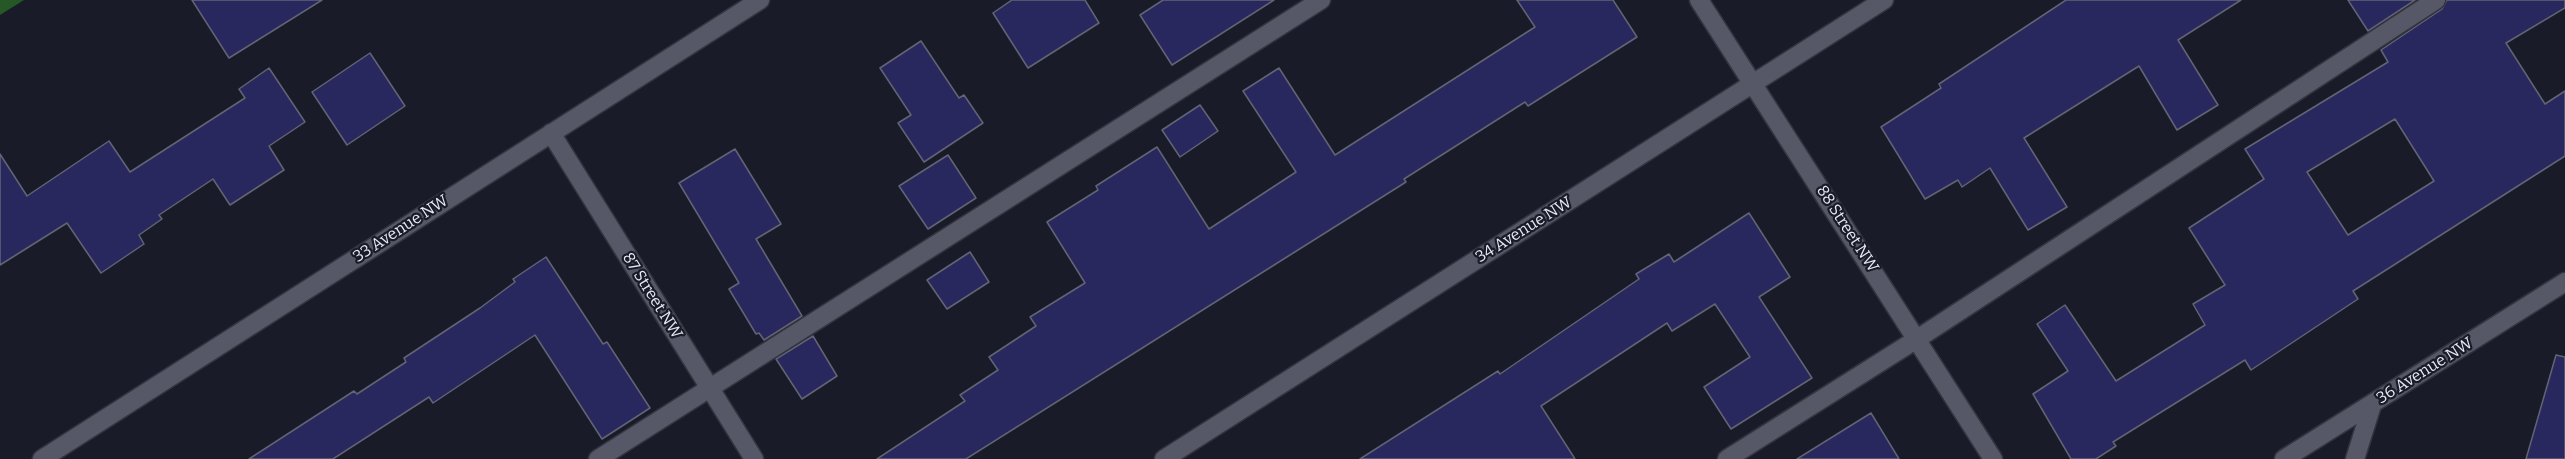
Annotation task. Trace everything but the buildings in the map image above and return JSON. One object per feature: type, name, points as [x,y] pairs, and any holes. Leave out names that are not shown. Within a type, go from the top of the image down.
[{"type":"street","name":"33 Avenue NW","points":[[42,459],[760,0]]},
{"type":"street","points":[[598,459],[1322,0]]},
{"type":"street","name":"88 Street NW","points":[[1699,0],[1994,459]]},
{"type":"street","name":"34 Avenue NW","points":[[1164,459],[1884,0]]},
{"type":"street","points":[[1727,459],[1917,339],[2436,0]]},
{"type":"street","name":"87 Street NW","points":[[551,133],[754,459]]},
{"type":"street","name":"36 Avenue NW","points":[[2284,459],[2565,282]]},
{"type":"street","points":[[2355,459],[2372,405]]},
{"type":"green space","points":[[0,0],[24,0],[0,15]]}]
